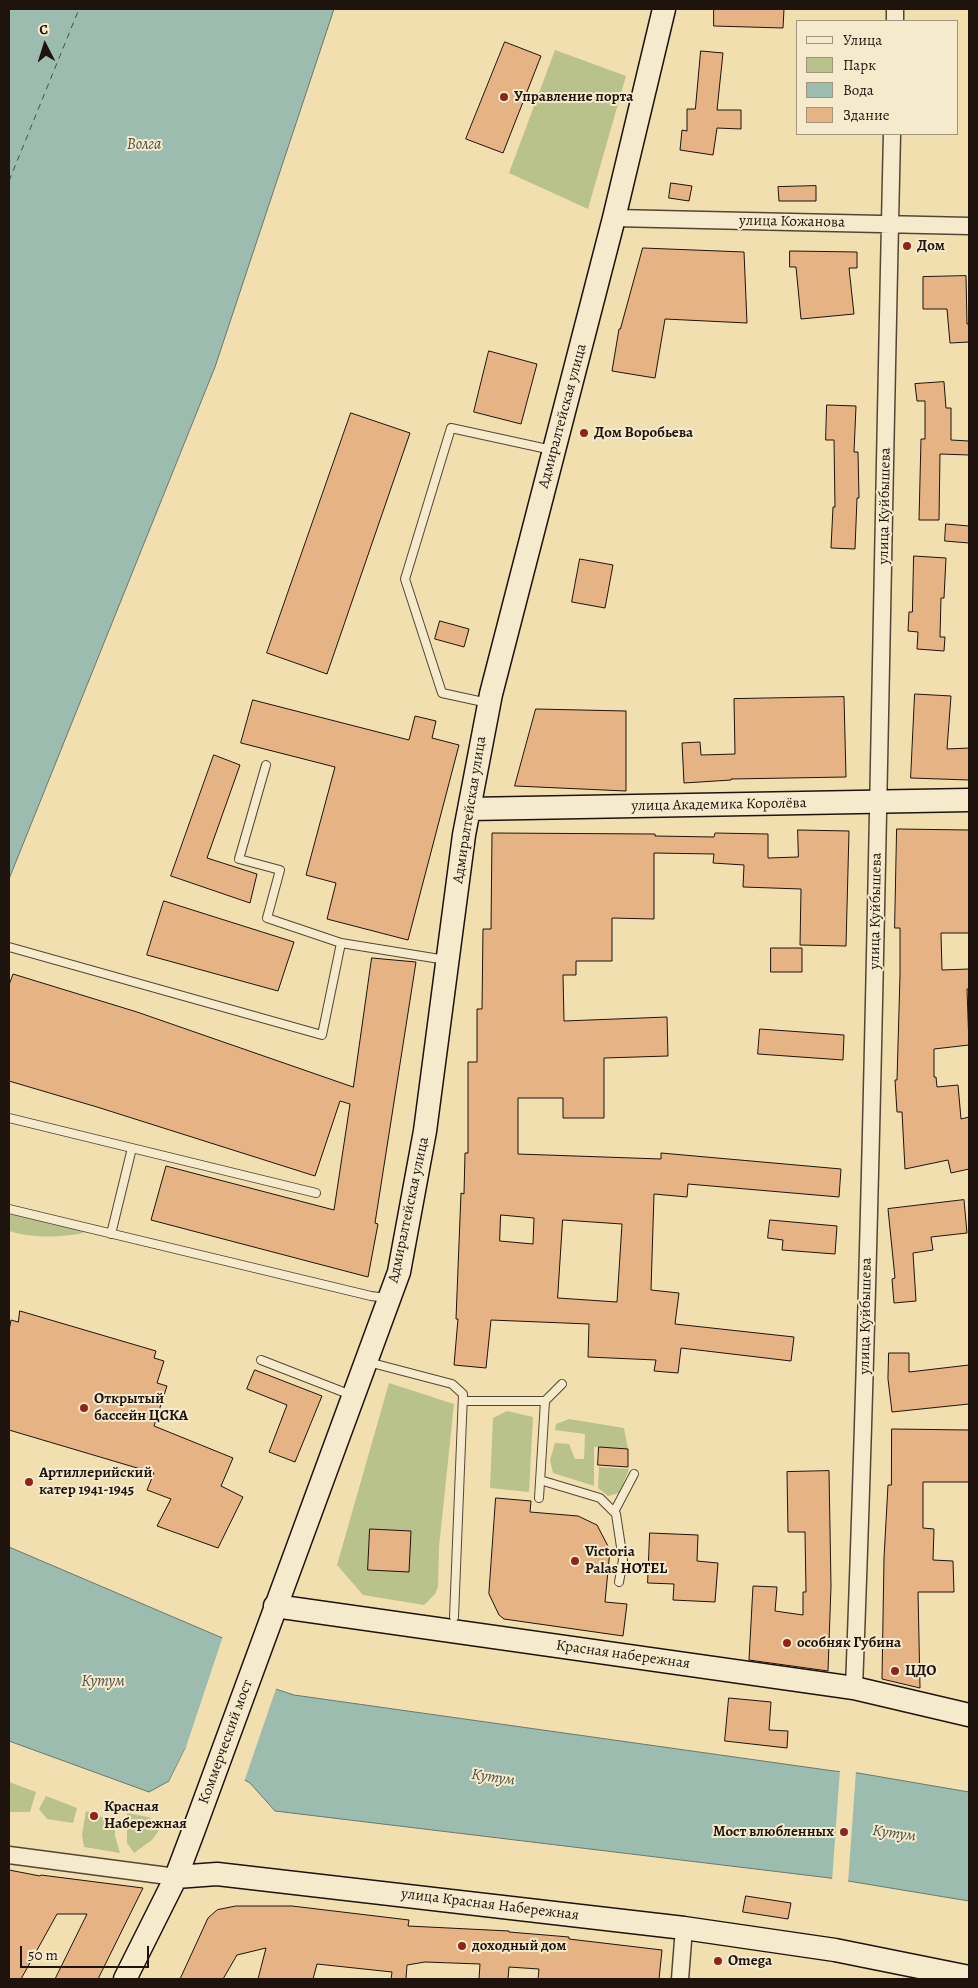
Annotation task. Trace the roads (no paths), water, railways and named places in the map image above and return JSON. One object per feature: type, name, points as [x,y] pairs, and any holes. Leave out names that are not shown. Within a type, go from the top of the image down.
[{"type":"main road","name":"Адмиралтейская улица","points":[[275,1606],[399,1272],[425,1131],[469,809],[489,703],[614,218],[664,9]]},
{"type":"main road","name":"улица Академика Королёва","points":[[469,809],[969,800]]},
{"type":"main road","name":"Красная набережная","points":[[275,1606],[854,1688],[969,1715]]},
{"type":"main road","name":"Коммерческий мост","points":[[176,1877],[275,1606]]},
{"type":"main road","name":"улица Красная Набережная","points":[[176,1877],[217,1874],[684,1928],[834,1950],[969,1977]]},
{"type":"main road","points":[[125,1979],[176,1877]]},
{"type":"street","name":"улица Куйбышева","points":[[854,1688],[862,1496],[879,802],[892,135]]},
{"type":"street","name":"улица Кожанова","points":[[614,218],[969,226]]},
{"type":"street","name":"улица Красная Набережная","points":[[9,1855],[176,1877]]},
{"type":"street","points":[[680,1979],[684,1928]]},
{"type":"lane","points":[[489,703],[442,692],[405,579],[451,428],[554,451]]},
{"type":"lane","points":[[266,765],[239,859],[280,870],[266,918],[341,943],[448,960]]},
{"type":"lane","points":[[9,947],[322,1034],[341,943]]},
{"type":"lane","points":[[9,1118],[316,1193]]},
{"type":"lane","points":[[111,1234],[132,1148]]},
{"type":"lane","points":[[9,1209],[389,1299]]},
{"type":"lane","points":[[262,1360],[353,1396]]},
{"type":"lane","points":[[366,1361],[452,1384],[463,1394],[454,1617]]},
{"type":"lane","points":[[539,1498],[546,1401],[562,1384]]},
{"type":"lane","points":[[463,1401],[546,1401]]},
{"type":"lane","points":[[614,1512],[634,1474]]},
{"type":"lane","points":[[540,1480],[600,1498],[616,1514],[623,1560],[619,1582]]},
{"type":"water","name":"Волга","points":[[9,9],[334,9],[215,367],[9,879]]},
{"type":"water","name":"Кутум","points":[[9,1547],[253,1651],[245,1679],[294,1695],[858,1773],[969,1792],[969,1901],[830,1878],[275,1811],[250,1783],[186,1747],[169,1781],[149,1792],[9,1741]]},
{"type":"place","name":"Управление порта","points":[[504,97]]},
{"type":"place","name":"Дом","points":[[907,246]]},
{"type":"place","name":"Дом Воробьева","points":[[584,433]]},
{"type":"place","name":"Открытый бассейн ЦСКА","points":[[84,1408]]},
{"type":"place","name":"Артиллерийский катер 1941-1945","points":[[29,1482]]},
{"type":"place","name":"Victoria Palas HOTEL","points":[[575,1561]]},
{"type":"place","name":"особняк Губина","points":[[787,1643]]},
{"type":"place","name":"ЦДО","points":[[895,1671]]},
{"type":"place","name":"Красная Набережная","points":[[94,1816]]},
{"type":"place","name":"Мост влюбленных","points":[[844,1832]]},
{"type":"place","name":"доходный дом","points":[[462,1946]]},
{"type":"place","name":"Omega","points":[[718,1961]]}]
